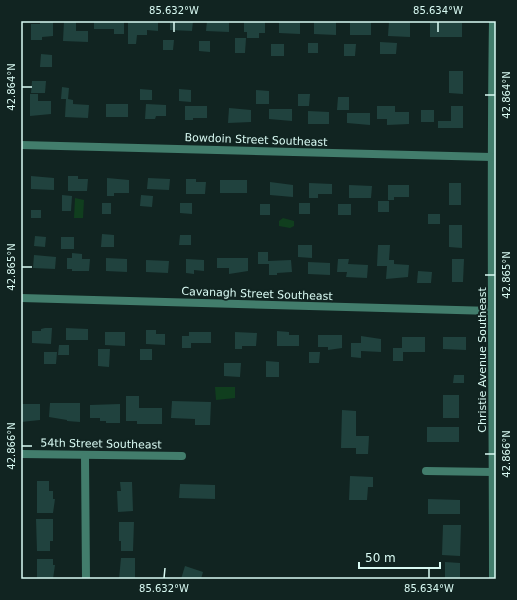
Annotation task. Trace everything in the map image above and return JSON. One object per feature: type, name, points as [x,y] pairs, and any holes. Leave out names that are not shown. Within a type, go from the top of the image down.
[{"type":"street","name":"Christie Avenue Southeast","points":[[493,21],[491,157],[493,311],[493,579]]},
{"type":"street","name":"Bowdoin Street Southeast","points":[[21,145],[491,157]]},
{"type":"street","name":"Cavanagh Street Southeast","points":[[21,298],[493,311]]},
{"type":"street","name":"54th Street Southeast","points":[[21,454],[85,456],[182,456]]},
{"type":"street","points":[[85,456],[86,579]]},
{"type":"street","points":[[426,471],[493,472]]},
{"type":"shaded area","points":[[75,198],[84,200],[83,218],[74,218]]},
{"type":"shaded area","points":[[283,218],[294,221],[294,226],[290,228],[279,226],[279,221]]},
{"type":"shaded area","points":[[215,387],[235,387],[235,398],[216,400]]},
{"type":"building","points":[[40,21],[53,21],[53,36],[42,37],[42,40],[31,40],[31,24],[40,24]]},
{"type":"building","points":[[64,21],[76,21],[76,31],[88,31],[88,42],[63,41]]},
{"type":"building","points":[[94,21],[124,21],[124,34],[114,34],[114,29],[94,29]]},
{"type":"building","points":[[128,21],[158,21],[158,31],[147,30],[147,35],[137,35],[136,44],[128,44]]},
{"type":"building","points":[[170,21],[193,21],[192,31],[170,30]]},
{"type":"building","points":[[207,21],[229,21],[229,32],[206,31]]},
{"type":"building","points":[[244,21],[265,21],[265,33],[259,33],[259,38],[247,38],[247,32],[244,32]]},
{"type":"building","points":[[279,21],[300,21],[300,34],[279,33]]},
{"type":"building","points":[[314,21],[336,21],[336,35],[314,34]]},
{"type":"building","points":[[350,21],[371,22],[371,35],[350,35]]},
{"type":"building","points":[[389,21],[410,22],[410,37],[388,36]]},
{"type":"building","points":[[430,22],[462,23],[462,37],[430,37]]},
{"type":"building","points":[[235,38],[246,38],[245,53],[235,53]]},
{"type":"building","points":[[163,40],[174,40],[173,50],[163,50]]},
{"type":"building","points":[[199,41],[210,41],[210,52],[199,51]]},
{"type":"building","points":[[380,42],[397,43],[396,54],[380,54]]},
{"type":"building","points":[[308,43],[318,43],[318,53],[308,53]]},
{"type":"building","points":[[271,44],[284,44],[284,56],[271,56]]},
{"type":"building","points":[[344,44],[356,44],[355,56],[344,56]]},
{"type":"building","points":[[41,54],[52,55],[52,67],[40,67]]},
{"type":"building","points":[[449,71],[463,71],[463,94],[449,93]]},
{"type":"building","points":[[32,81],[46,81],[45,93],[31,93]]},
{"type":"building","points":[[62,87],[69,88],[68,99],[73,100],[73,104],[89,105],[88,118],[65,117],[66,99],[61,99]]},
{"type":"building","points":[[140,89],[152,90],[152,100],[140,100]]},
{"type":"building","points":[[179,89],[191,90],[191,102],[179,101]]},
{"type":"building","points":[[256,90],[269,91],[269,104],[256,104]]},
{"type":"building","points":[[30,94],[38,94],[38,101],[51,101],[51,114],[30,116]]},
{"type":"building","points":[[298,94],[310,94],[309,106],[298,106]]},
{"type":"building","points":[[338,97],[349,97],[349,110],[337,110]]},
{"type":"building","points":[[106,104],[128,104],[128,117],[106,117]]},
{"type":"building","points":[[146,104],[166,105],[166,116],[156,116],[155,119],[145,119]]},
{"type":"building","points":[[185,106],[207,106],[207,118],[193,118],[193,120],[185,120]]},
{"type":"building","points":[[377,106],[395,106],[395,112],[409,112],[409,124],[387,125],[387,119],[377,119]]},
{"type":"building","points":[[451,106],[463,106],[463,128],[438,128],[438,121],[451,121]]},
{"type":"building","points":[[229,108],[251,110],[251,122],[228,123]]},
{"type":"building","points":[[269,109],[292,109],[292,121],[269,119]]},
{"type":"building","points":[[421,110],[434,110],[434,122],[421,122]]},
{"type":"building","points":[[308,111],[329,112],[329,124],[308,124]]},
{"type":"building","points":[[347,113],[370,113],[370,125],[347,123]]},
{"type":"building","points":[[31,176],[54,178],[54,190],[31,189]]},
{"type":"building","points":[[68,176],[78,176],[78,179],[88,179],[87,191],[68,191]]},
{"type":"building","points":[[107,178],[129,180],[129,193],[114,193],[114,196],[107,196]]},
{"type":"building","points":[[148,178],[170,179],[169,190],[147,189]]},
{"type":"building","points":[[186,179],[196,179],[196,182],[206,182],[205,194],[186,194]]},
{"type":"building","points":[[220,180],[247,180],[247,193],[220,193]]},
{"type":"building","points":[[270,182],[293,185],[293,197],[270,195]]},
{"type":"building","points":[[309,183],[332,184],[332,194],[318,194],[318,198],[309,198]]},
{"type":"building","points":[[449,183],[461,183],[461,205],[449,205]]},
{"type":"building","points":[[349,185],[372,186],[371,198],[349,198]]},
{"type":"building","points":[[388,185],[409,185],[409,197],[394,197],[394,200],[388,200]]},
{"type":"building","points":[[62,195],[72,196],[71,211],[62,211]]},
{"type":"building","points":[[141,195],[153,196],[152,207],[140,206]]},
{"type":"building","points":[[378,201],[389,201],[389,212],[378,212]]},
{"type":"building","points":[[102,203],[111,203],[111,214],[102,214]]},
{"type":"building","points":[[180,203],[192,203],[192,214],[180,213]]},
{"type":"building","points":[[299,203],[310,203],[310,214],[299,214]]},
{"type":"building","points":[[260,204],[270,204],[270,215],[260,215]]},
{"type":"building","points":[[338,204],[351,204],[351,215],[338,215]]},
{"type":"building","points":[[31,210],[41,210],[41,218],[31,218]]},
{"type":"building","points":[[428,214],[440,214],[440,224],[428,224]]},
{"type":"building","points":[[449,225],[462,225],[462,248],[449,247]]},
{"type":"building","points":[[102,234],[114,235],[114,247],[101,247]]},
{"type":"building","points":[[180,235],[191,235],[191,245],[179,245]]},
{"type":"building","points":[[35,236],[46,237],[45,247],[34,246]]},
{"type":"building","points":[[61,237],[74,237],[74,249],[61,249]]},
{"type":"building","points":[[298,245],[312,245],[312,258],[298,257]]},
{"type":"building","points":[[378,245],[390,245],[389,260],[394,260],[394,264],[409,265],[408,277],[386,279],[387,266],[377,266]]},
{"type":"building","points":[[258,252],[268,252],[268,261],[291,260],[292,272],[269,275],[269,264],[258,264]]},
{"type":"building","points":[[72,253],[82,254],[82,259],[90,259],[89,271],[72,271],[72,269],[67,269],[67,258],[72,258]]},
{"type":"building","points":[[34,255],[56,257],[55,269],[33,268]]},
{"type":"building","points":[[106,258],[127,259],[127,272],[106,271]]},
{"type":"building","points":[[217,258],[248,258],[248,271],[229,274],[229,268],[217,268]]},
{"type":"building","points":[[186,259],[204,260],[204,271],[194,270],[194,274],[186,273]]},
{"type":"building","points":[[338,259],[349,259],[348,264],[368,265],[367,278],[346,277],[347,272],[337,272]]},
{"type":"building","points":[[452,259],[464,259],[463,282],[452,282]]},
{"type":"building","points":[[146,260],[169,261],[168,273],[146,272]]},
{"type":"building","points":[[308,262],[330,263],[330,275],[308,274]]},
{"type":"building","points":[[418,271],[432,272],[431,283],[417,283]]},
{"type":"building","points":[[52,328],[51,344],[32,343],[32,331],[41,331],[41,329]]},
{"type":"building","points":[[66,328],[88,329],[88,340],[66,340]]},
{"type":"building","points":[[146,330],[156,330],[156,334],[165,334],[165,345],[146,344]]},
{"type":"building","points":[[277,331],[289,332],[289,335],[299,335],[299,346],[277,346]]},
{"type":"building","points":[[105,332],[125,332],[125,346],[105,345]]},
{"type":"building","points":[[189,332],[211,332],[211,343],[191,343],[191,348],[182,348],[182,336],[189,336]]},
{"type":"building","points":[[235,332],[257,333],[256,346],[242,346],[242,349],[235,349]]},
{"type":"building","points":[[318,335],[342,335],[342,348],[328,350],[328,347],[318,347]]},
{"type":"building","points":[[361,336],[381,339],[381,352],[361,351],[361,358],[351,357],[351,343],[361,343]]},
{"type":"building","points":[[402,337],[425,337],[425,352],[403,352],[403,361],[393,361],[393,348],[402,348]]},
{"type":"building","points":[[443,337],[466,337],[466,350],[443,349]]},
{"type":"building","points":[[59,345],[69,345],[69,355],[58,355]]},
{"type":"building","points":[[98,349],[110,349],[109,367],[98,366]]},
{"type":"building","points":[[140,349],[152,349],[152,360],[140,360]]},
{"type":"building","points":[[44,352],[57,352],[56,364],[44,364]]},
{"type":"building","points":[[309,352],[320,352],[319,363],[309,363]]},
{"type":"building","points":[[266,361],[279,362],[279,377],[266,377]]},
{"type":"building","points":[[224,363],[241,363],[240,377],[224,376]]},
{"type":"building","points":[[454,375],[464,375],[464,383],[453,383]]},
{"type":"building","points":[[443,395],[459,395],[459,418],[443,418]]},
{"type":"building","points":[[126,396],[139,396],[139,408],[162,408],[162,424],[137,424],[137,421],[126,421]]},
{"type":"building","points":[[172,401],[211,402],[210,425],[195,425],[195,419],[171,418]]},
{"type":"building","points":[[50,403],[80,403],[80,422],[49,417]]},
{"type":"building","points":[[21,404],[40,404],[40,420],[21,422]]},
{"type":"building","points":[[120,404],[120,423],[106,423],[106,421],[100,421],[100,418],[90,418],[90,405]]},
{"type":"building","points":[[342,410],[356,411],[356,436],[369,436],[368,454],[356,454],[356,448],[341,448]]},
{"type":"building","points":[[427,427],[459,427],[459,442],[427,442]]},
{"type":"building","points":[[350,476],[373,477],[373,487],[368,487],[367,500],[349,500]]},
{"type":"building","points":[[37,481],[49,481],[49,491],[53,491],[53,499],[55,499],[53,513],[37,513]]},
{"type":"building","points":[[120,482],[132,482],[133,511],[118,512],[117,491],[121,491]]},
{"type":"building","points":[[180,484],[215,485],[215,499],[179,498]]},
{"type":"building","points":[[428,499],[460,500],[460,514],[428,514]]},
{"type":"building","points":[[36,519],[53,519],[53,541],[50,541],[50,551],[37,551]]},
{"type":"building","points":[[119,522],[134,522],[133,551],[121,551],[121,541],[119,541]]},
{"type":"building","points":[[443,525],[461,525],[460,556],[442,555]]},
{"type":"building","points":[[121,558],[135,558],[135,579],[119,579]]},
{"type":"building","points":[[37,559],[53,559],[53,565],[55,565],[53,579],[37,579]]},
{"type":"building","points":[[445,562],[460,563],[460,579],[445,579]]},
{"type":"building","points":[[185,566],[203,572],[201,579],[181,579]]}]
